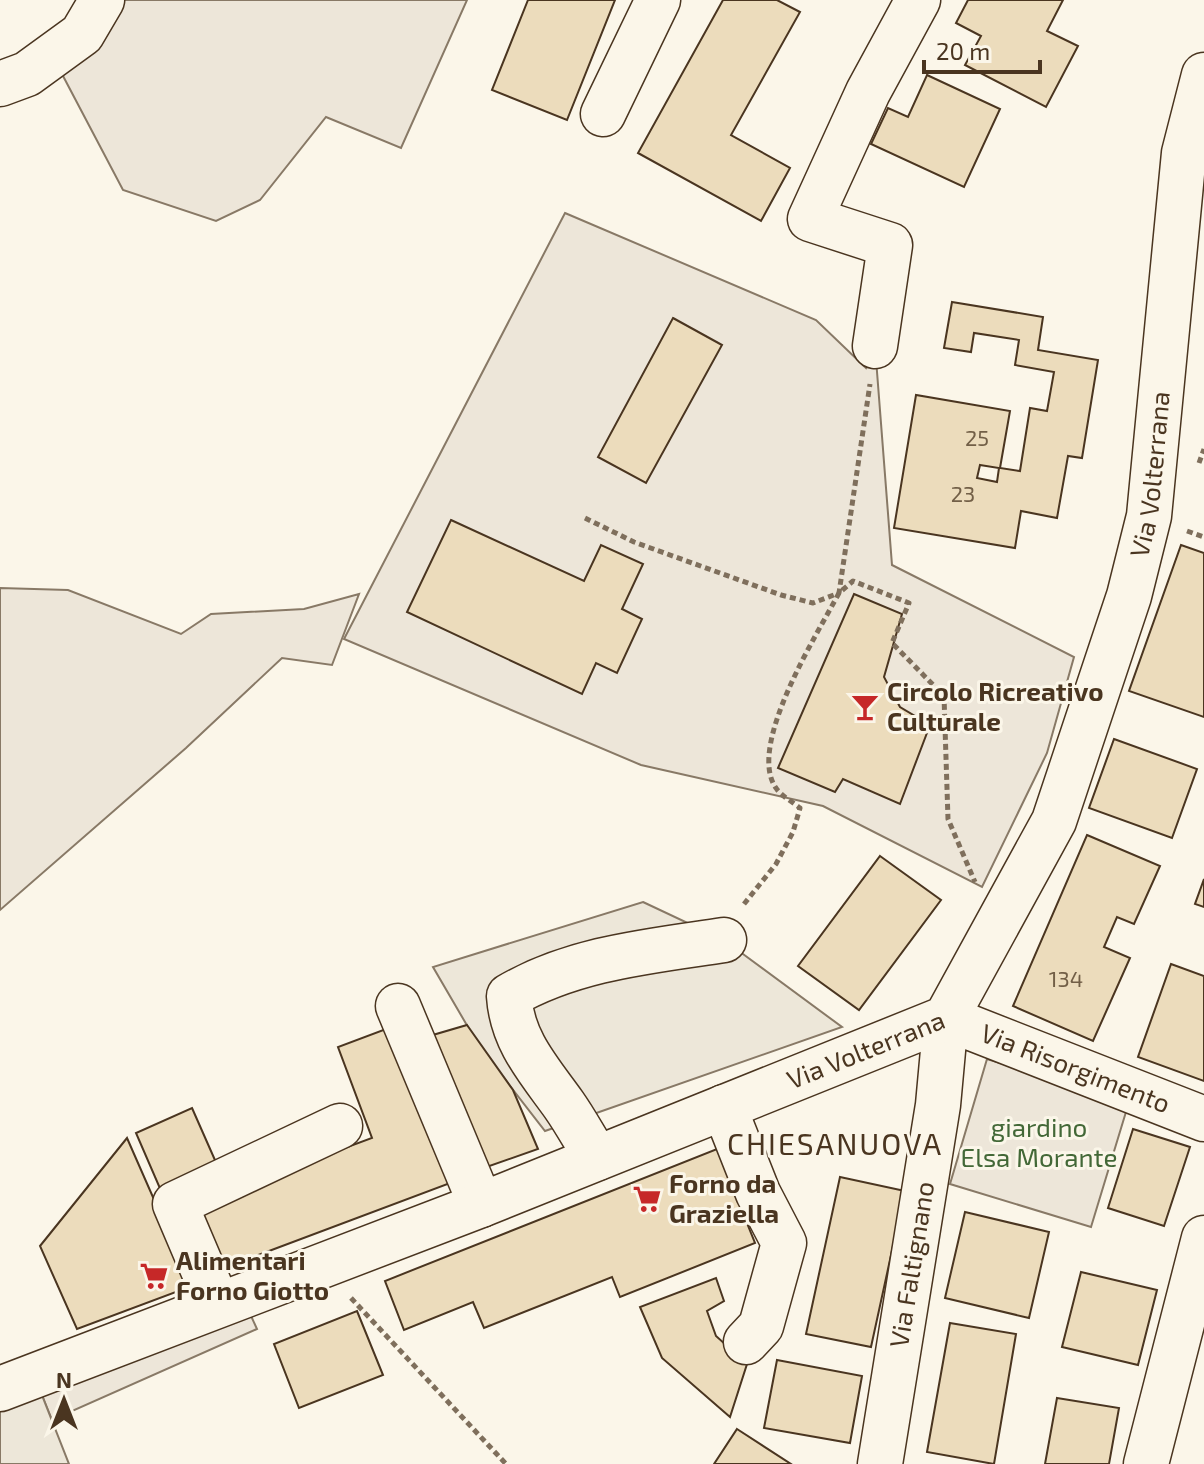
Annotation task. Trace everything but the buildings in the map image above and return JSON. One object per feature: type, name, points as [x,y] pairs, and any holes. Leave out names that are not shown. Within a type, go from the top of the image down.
[{"type":"street","points":[[0,84],[27,74],[82,34],[102,0]]},
{"type":"street","points":[[603,114],[658,0]]},
{"type":"street","points":[[875,346],[890,245],[810,219],[868,92],[918,0]]},
{"type":"street","name":"Via Volterrana","points":[[0,1389],[481,1205],[946,1018],[1054,821],[1129,596],[1149,516],[1184,153],[1204,75]]},
{"type":"street","points":[[597,1158],[566,1107],[531,1061],[510,1020],[509,996],[529,984],[629,952],[724,940]]},
{"type":"street","points":[[398,1006],[481,1205]]},
{"type":"street","name":"Via Risorgimento","points":[[946,1018],[1204,1119]]},
{"type":"street","name":"Via Faltignano","points":[[880,1464],[938,1105],[946,1018]]},
{"type":"street","points":[[724,1107],[758,1193],[784,1243],[761,1326],[746,1342]]},
{"type":"street","points":[[218,1305],[175,1204],[340,1126]]},
{"type":"street","points":[[1146,1464],[1204,1238]]},
{"type":"path","points":[[724,940],[747,898],[776,864],[793,832],[800,808],[775,788],[767,751],[780,707],[839,593],[875,346]]},
{"type":"path","points":[[585,518],[634,542],[781,595],[813,603],[839,593],[853,581],[909,603],[892,643],[944,696],[948,819],[965,864],[999,920]]},
{"type":"path","points":[[320,1266],[506,1464]]},
{"type":"green space","points":[[95,0],[467,0],[401,148],[326,117],[260,200],[216,221],[123,190],[52,55]]},
{"type":"green space","points":[[565,213],[816,320],[866,368],[875,346],[892,565],[1074,657],[1047,753],[982,887],[823,806],[641,765],[344,639]]},
{"type":"green space","points":[[0,588],[68,590],[181,634],[211,614],[304,609],[359,594],[332,665],[282,658],[186,748],[0,910]]},
{"type":"green space","name":"giardino Elsa Morante","points":[[987,1059],[1129,1102],[1091,1227],[950,1184]]},
{"type":"green space","points":[[242,1296],[257,1329],[52,1420],[34,1375]]},
{"type":"shaded area","points":[[643,902],[724,940],[842,1027],[545,1131],[479,1046],[433,967]]},
{"type":"shaded area","points":[[34,1375],[69,1464],[0,1464],[0,1390]]},
{"type":"place","name":"Circolo Ricreativo Culturale","points":[[865,707]]},
{"type":"place","name":"Forno da Graziella","points":[[647,1199]]},
{"type":"place","name":"Alimentari Forno Giotto","points":[[154,1276]]},
{"type":"district","name":"CHIESANUOVA","points":[[835,1145]]}]
